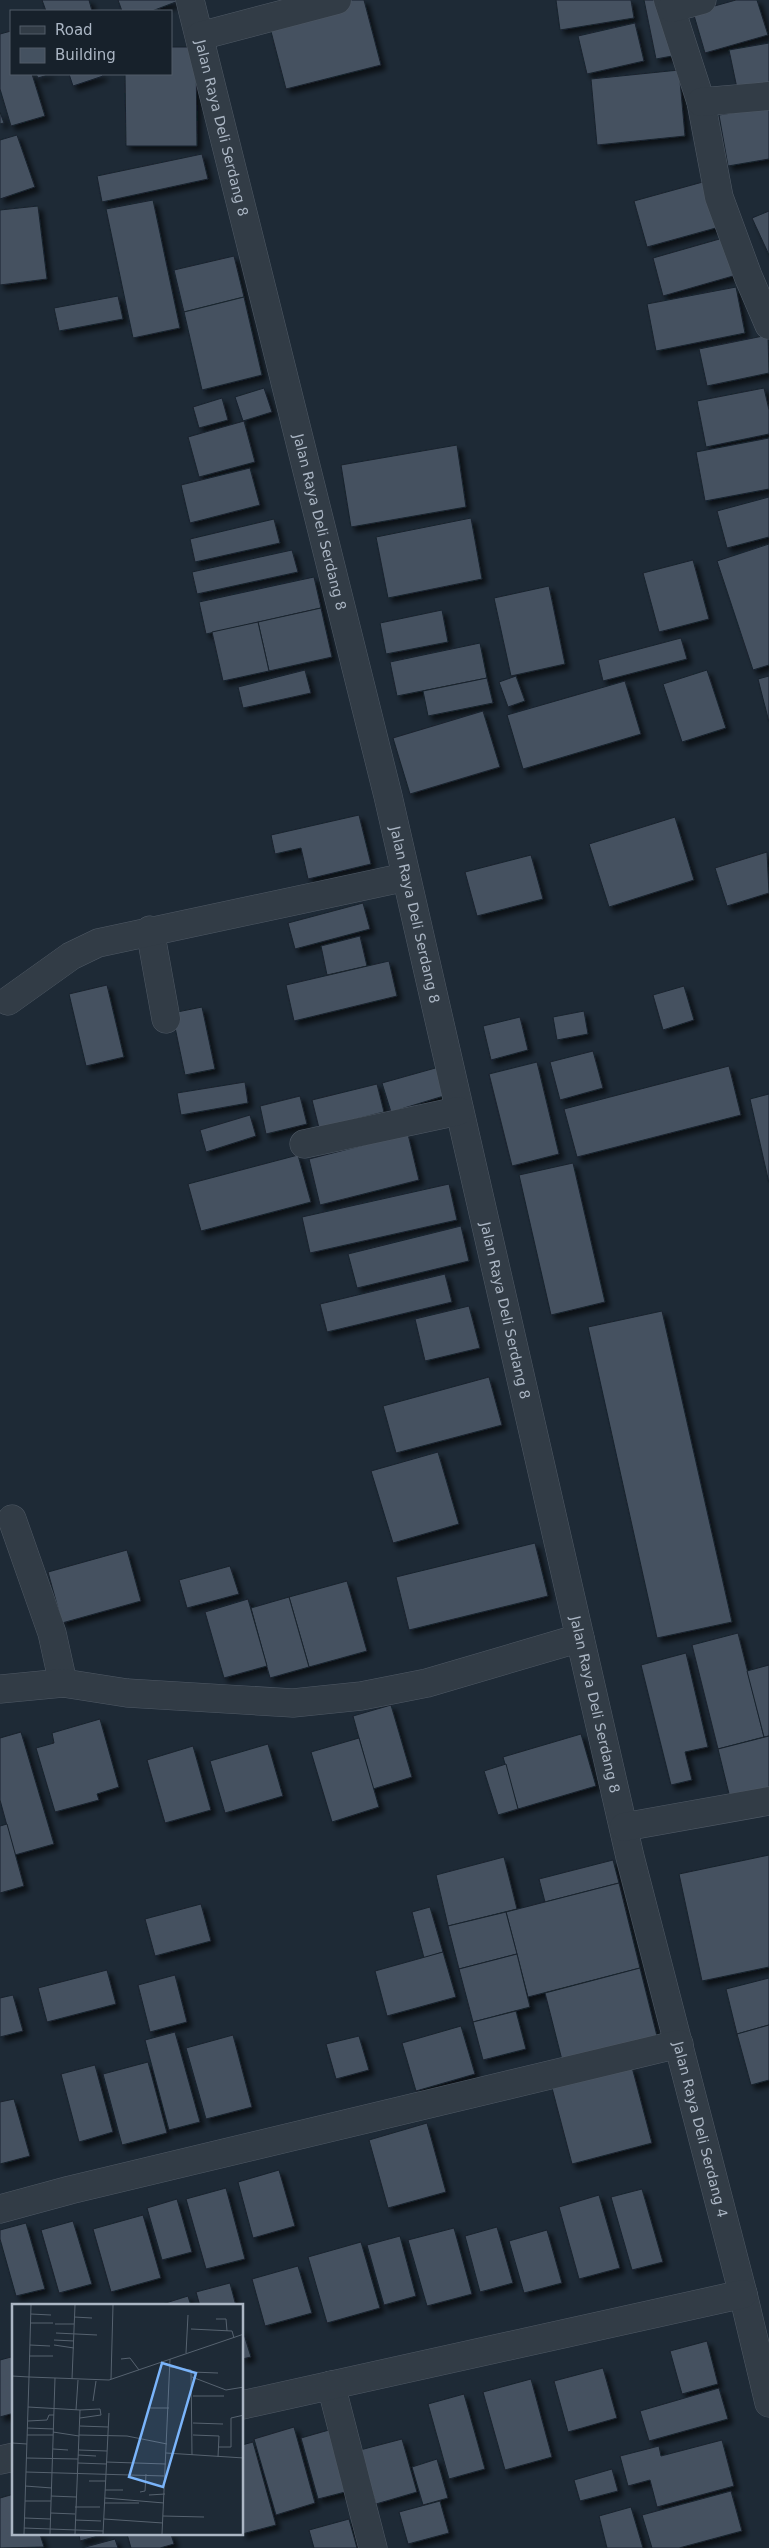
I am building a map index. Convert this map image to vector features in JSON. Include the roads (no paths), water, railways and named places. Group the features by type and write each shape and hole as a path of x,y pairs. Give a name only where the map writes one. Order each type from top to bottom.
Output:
{"street":[{"name":"Jalan Raya Deli Serdang 8","path":"190,0 406,877 626,1839"},
{"path":"200,36 337,0"},
{"path":"702,0 670,4 701,102 719,197 748,276 769,325"},
{"path":"701,102 769,96"},
{"path":"8,1001 78,953 98,943 150,930 406,877"},
{"path":"150,930 166,1018"},
{"path":"304,1144 458,1110"},
{"path":"12,1519 52,1634 63,1683"},
{"path":"0,1689 63,1683 127,1693 293,1703 361,1696 427,1683 580,1638"},
{"path":"626,1839 769,1800"},
{"name":"Jalan Raya Deli Serdang 4","path":"626,1839 769,2402"},
{"path":"0,2209 70,2190 679,2044"},
{"path":"244,2405 743,2294"},
{"path":"331,2385 373,2548"}]}
